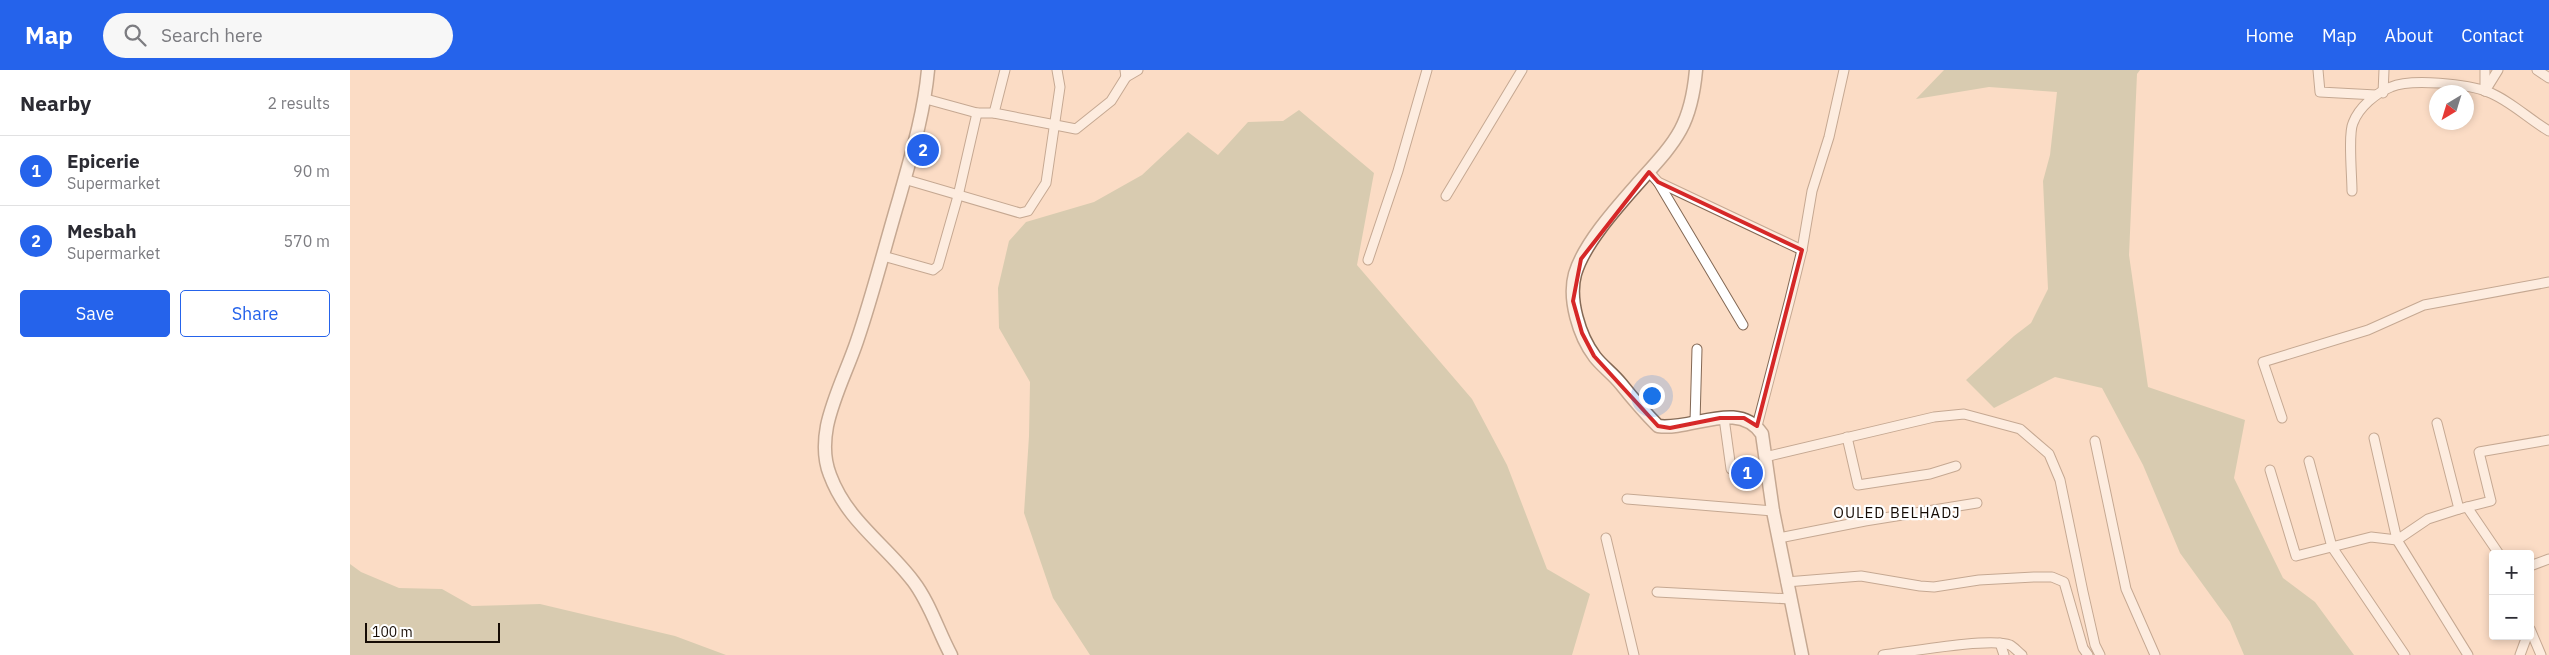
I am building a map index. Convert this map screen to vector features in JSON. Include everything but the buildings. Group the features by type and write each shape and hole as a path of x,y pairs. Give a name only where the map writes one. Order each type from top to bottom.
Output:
{"street":[{"path":"928,70 926,99 883,256 858,339 827,425 824,449 829,473 838,494 866,533 913,582 924,597 937,630 951,655"},
{"path":"994,113 1005,70"},
{"path":"904,179 1020,213 1028,211 1046,183 1060,87 1057,70"},
{"path":"926,99 977,113 994,113 1076,129 1111,101 1126,74 1138,70"},
{"path":"1368,260 1398,171 1427,70"},
{"path":"1446,196 1522,70"},
{"path":"1696,70 1688,117 1669,150 1617,209 1581,260 1575,276 1574,301 1582,333 1594,356 1658,426 1670,428 1724,418 1744,418 1757,426 1762,434 1786,582 1802,655"},
{"path":"1757,426 1802,250 1812,190 1829,137 1844,70"},
{"path":"2318,70 2320,92 2379,94"},
{"path":"2379,94 2384,70"},
{"path":"2485,70 2485,91"},
{"path":"2485,91 2498,70"},
{"path":"2537,70 2549,78"},
{"path":"2352,191 2352,124 2360,111 2379,94 2391,87 2433,82 2466,86 2485,91 2549,131"},
{"path":"883,256 933,270 938,266 958,196 977,113"},
{"path":"1649,172 1658,182 1743,325"},
{"path":"1658,182 1802,250"},
{"path":"2282,418 2263,362 2368,330 2424,305 2549,282"},
{"path":"1695,422 1697,349"},
{"path":"1765,457 1934,417 1964,414 2020,430 2041,445 2049,454 2060,480 2095,645 2100,655"},
{"path":"1724,418 1731,469"},
{"path":"2437,423 2463,508 2496,550"},
{"path":"1847,437 1858,485 1930,474 1956,466"},
{"path":"2374,438 2397,540 2468,655"},
{"path":"2095,440 2126,589 2155,655"},
{"path":"2270,470 2296,556 2371,537 2397,540 2428,519 2491,501 2479,452 2549,440"},
{"path":"2309,461 2332,547 2405,655"},
{"path":"1627,499 1773,510"},
{"path":"1779,538 1856,522 1977,503"},
{"path":"1606,538 1634,655"},
{"path":"2534,565 2549,559"},
{"path":"1786,582 1861,576 1934,587 1979,580 2052,577 2064,582 2084,648 2088,655"},
{"path":"1657,592 1790,598"},
{"path":"2534,638 2541,655"},
{"path":"2520,655 2526,640"},
{"path":"2000,643 2004,655"},
{"path":"1884,655 1959,650 2000,643 2011,645 2022,655"}],"highlighted area":[{"path":"1649,172 1658,182 1802,250 1757,426 1744,418 1720,418 1670,428 1658,426 1594,356 1582,333 1573,301 1581,259"}],"green space":[{"path":"1944,70 2140,70 2137,74 2129,255 2148,387 2245,420 2234,478 2283,578 2315,602 2354,655 2244,655 2230,622 2180,553 2143,465 2102,388 2055,377 1994,408 1966,380 2031,323 2048,289 2043,181 2050,155 2057,92 1989,87 1916,99"},
{"path":"1299,110 1374,173 1357,265 1472,399 1507,465 1547,569 1590,594 1572,655 1090,655 1053,598 1024,513 1030,382 999,328 998,288 1009,241 1026,222 1094,202 1142,175 1188,132 1218,155 1248,122 1283,121"},
{"path":"350,564 361,572 399,588 442,589 472,606 540,604 675,636 726,655 350,655"}],"place":[{"name":"Mesbah","path":"923,150"},
{"name":"Epicerie","path":"1747,473"}],"district":[{"name":"OULED BELHADJ","path":"1897,512"}]}
